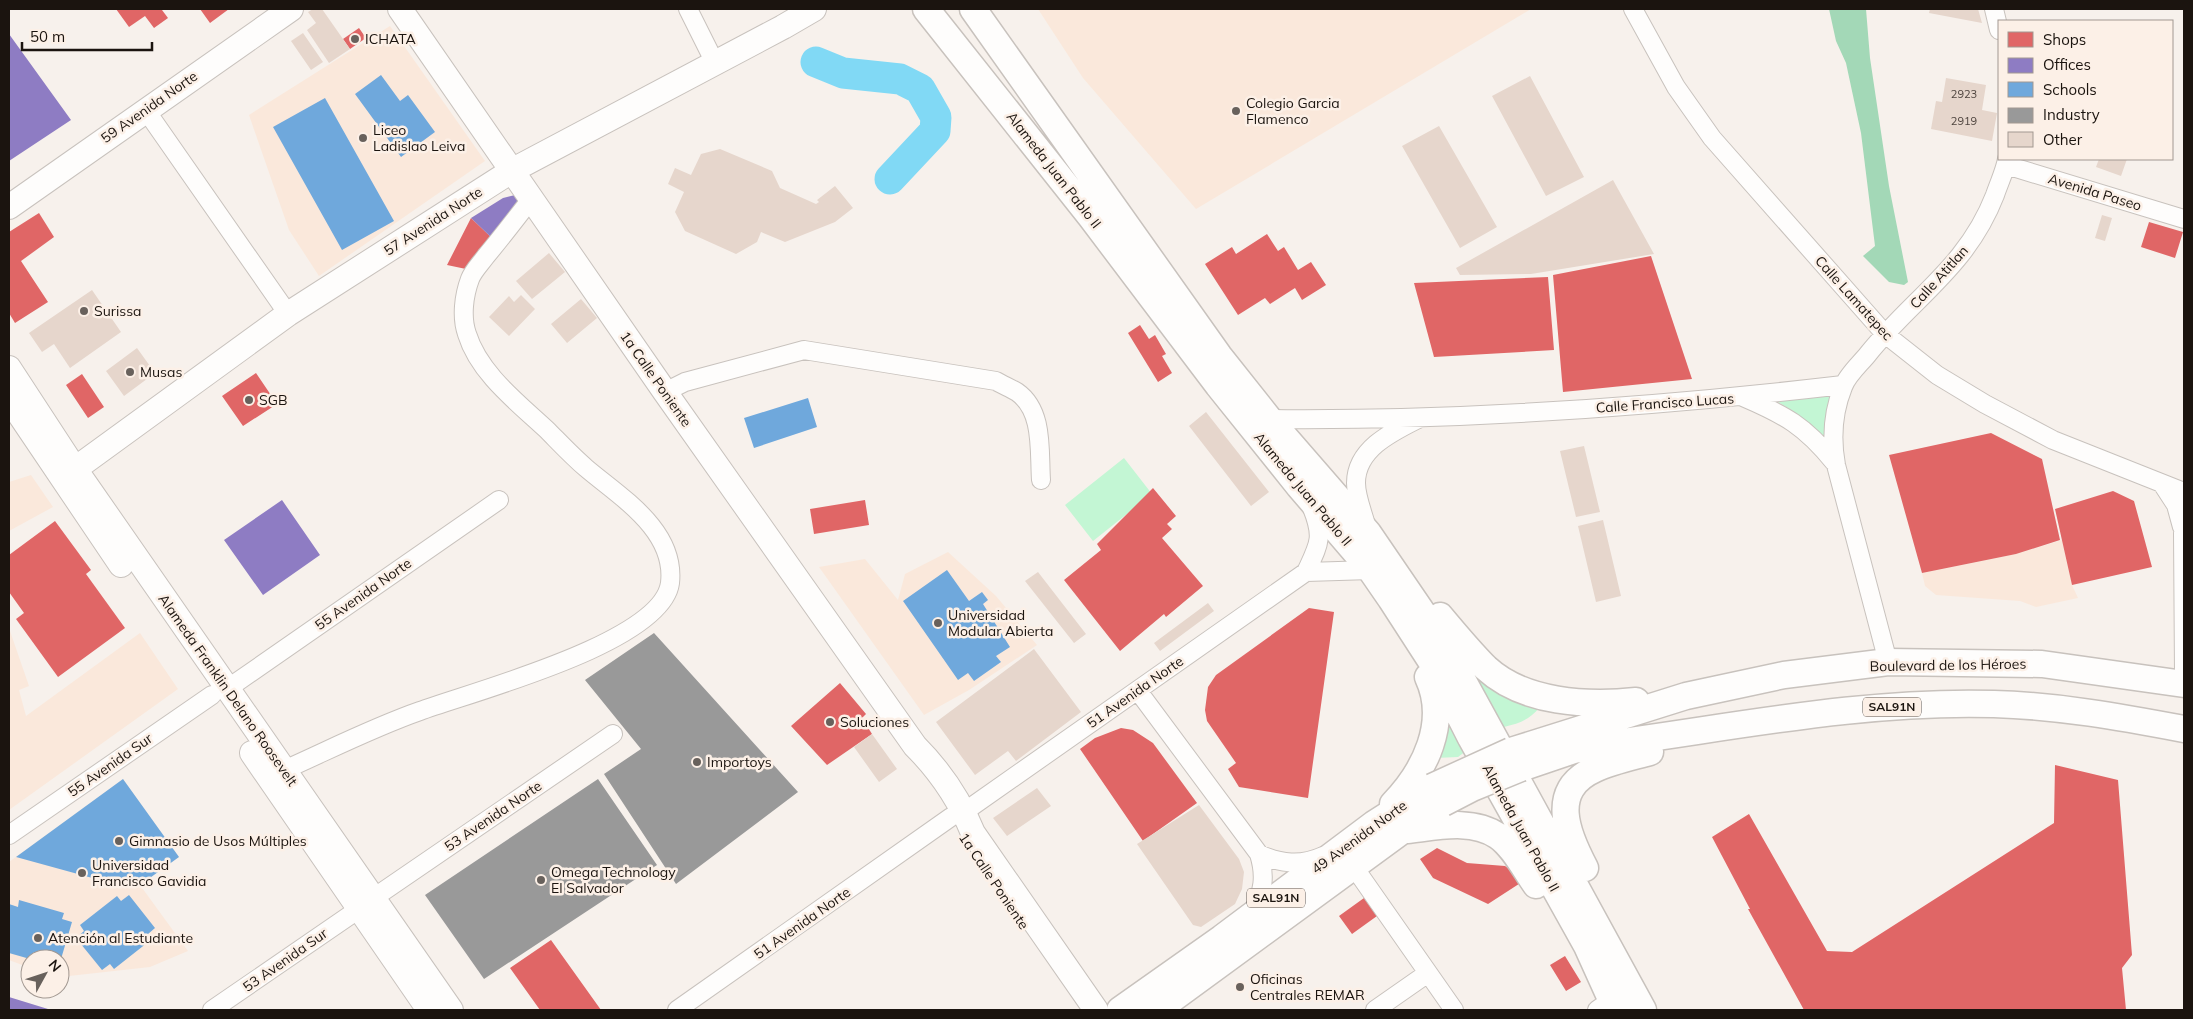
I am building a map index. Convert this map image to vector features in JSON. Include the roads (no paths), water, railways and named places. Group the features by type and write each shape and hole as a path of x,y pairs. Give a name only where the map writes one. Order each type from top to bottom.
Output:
{"main road":[{"name":"59 Avenida Norte","path":"9,188 268,9"},
{"name":"59 Avenida Norte","path":"9,207 145,109 291,9"},
{"name":"1a Calle Poniente","path":"400,9 665,392 915,746 928,760 963,821 981,827 1113,1007"},
{"name":"57 Avenida Norte","path":"75,469 288,314 512,170 814,9"},
{"name":"Alameda Juan Pablo II","path":"926,9 1063,181 1218,385 1307,496 1371,570 1415,633 1587,946 1600,975 1608,1007"},
{"name":"Alameda Juan Pablo II","path":"973,9 1063,133 1168,286 1269,419 1368,533 1439,636 1643,1009"},
{"name":"Alameda Franklin Delano Roosevelt","path":"9,368 219,692 366,904 451,1010"},
{"name":"Alameda Franklin Delano Roosevelt","path":"9,399 62,481 219,692 284,770 429,1010"},
{"path":"1368,533 1487,669 1508,682 1540,695 1581,703 1606,704 1686,696"},
{"path":"1371,570 1434,690 1437,709 1435,731 1424,760 1408,786 1374,824"},
{"name":"Boulevard de los Héroes","path":"1516,760 1574,750 1602,734 1686,696 1784,675 1888,662 2042,664 2184,684"},
{"name":"Boulevard de los Héroes","path":"1602,734 1709,731 1796,717 1876,708 1984,704 2075,709 2184,730"},
{"path":"2184,719 2184,730"},
{"path":"1643,1009 1635,966 1569,838 1565,822 1565,808 1569,795 1579,780 1595,768 1709,731"},
{"name":"49 Avenida Norte","path":"1113,1007 1350,856 1374,824 1438,795 1472,788 1516,760"},
{"name":"49 Avenida Norte","path":"1113,1007 1251,916 1350,856 1403,830 1438,795"},
{"path":"1403,830 1461,825 1498,836 1514,853 1589,963 1600,975"}],"street":[{"path":"688,9 715,63"},
{"name":"Calle Lamatepec","path":"1634,9 1676,87 1712,138 1884,334 1937,375 1985,404 2053,440 2184,492"},
{"path":"1994,9 1998,26"},
{"path":"145,109 288,314"},
{"name":"Calle Atitlan","path":"1884,334 1929,292 1964,253 1987,214 2007,162"},
{"name":"Avenida Paseo","path":"2007,162 2184,219"},
{"path":"284,770 418,711 573,659 619,635 644,618 662,600 670,585 669,563 662,543 646,520 622,495 586,468 504,390 480,359 466,333 464,304 471,277 532,198"},
{"path":"1884,334 1843,385 1832,443 1836,465 1888,662"},
{"path":"665,392 685,382 804,350 996,381 1018,393 1032,409 1038,429 1040,480"},
{"name":"Calle Francisco Lucas","path":"1269,419 1421,417 1657,405 1843,385"},
{"path":"1743,396 1787,416 1813,438 1836,465"},
{"name":"Calle Francisco Lucas","path":"1368,533 1356,483 1362,463 1386,435 1421,417"},
{"path":"2163,484 2176,505 2184,529 2184,673"},
{"path":"1307,496 1320,528 1320,539 1306,572 1371,570"},
{"name":"55 Avenida Norte","path":"219,692 499,500"},
{"name":"51 Avenida Norte","path":"677,1010 963,821 1138,691 1306,572"},
{"path":"1138,691 1259,854 1264,881 1262,894 1251,916"},
{"name":"55 Avenida Sur","path":"9,835 219,692"},
{"name":"53 Avenida Norte","path":"366,904 613,734"},
{"path":"1259,854 1276,862 1292,864 1318,858 1350,856 1454,1010"},
{"name":"53 Avenida Sur","path":"212,1010 366,904"},
{"path":"1375,1010 1428,973"}],"waterway":[{"path":"816,62 843,73 900,79 920,89 936,117 935,131 890,179"}],"place":[{"name":"ICHATA","path":"355,39"},
{"name":"Colegio Garcia Flamenco","path":"1236,111"},
{"name":"Liceo Ladislao Leiva","path":"363,138"},
{"name":"Surissa","path":"84,311"},
{"name":"Musas","path":"130,372"},
{"name":"SGB","path":"249,400"},
{"name":"Universidad Modular Abierta","path":"938,623"},
{"name":"Soluciones","path":"830,722"},
{"name":"Importoys","path":"697,762"},
{"name":"Gimnasio de Usos Múltiples","path":"119,841"},
{"name":"Universidad Francisco Gavidia","path":"82,873"},
{"name":"Omega Technology El Salvador","path":"541,880"},
{"name":"Atención al Estudiante","path":"38,938"},
{"name":"Oficinas Centrales REMAR","path":"1240,987"}]}
